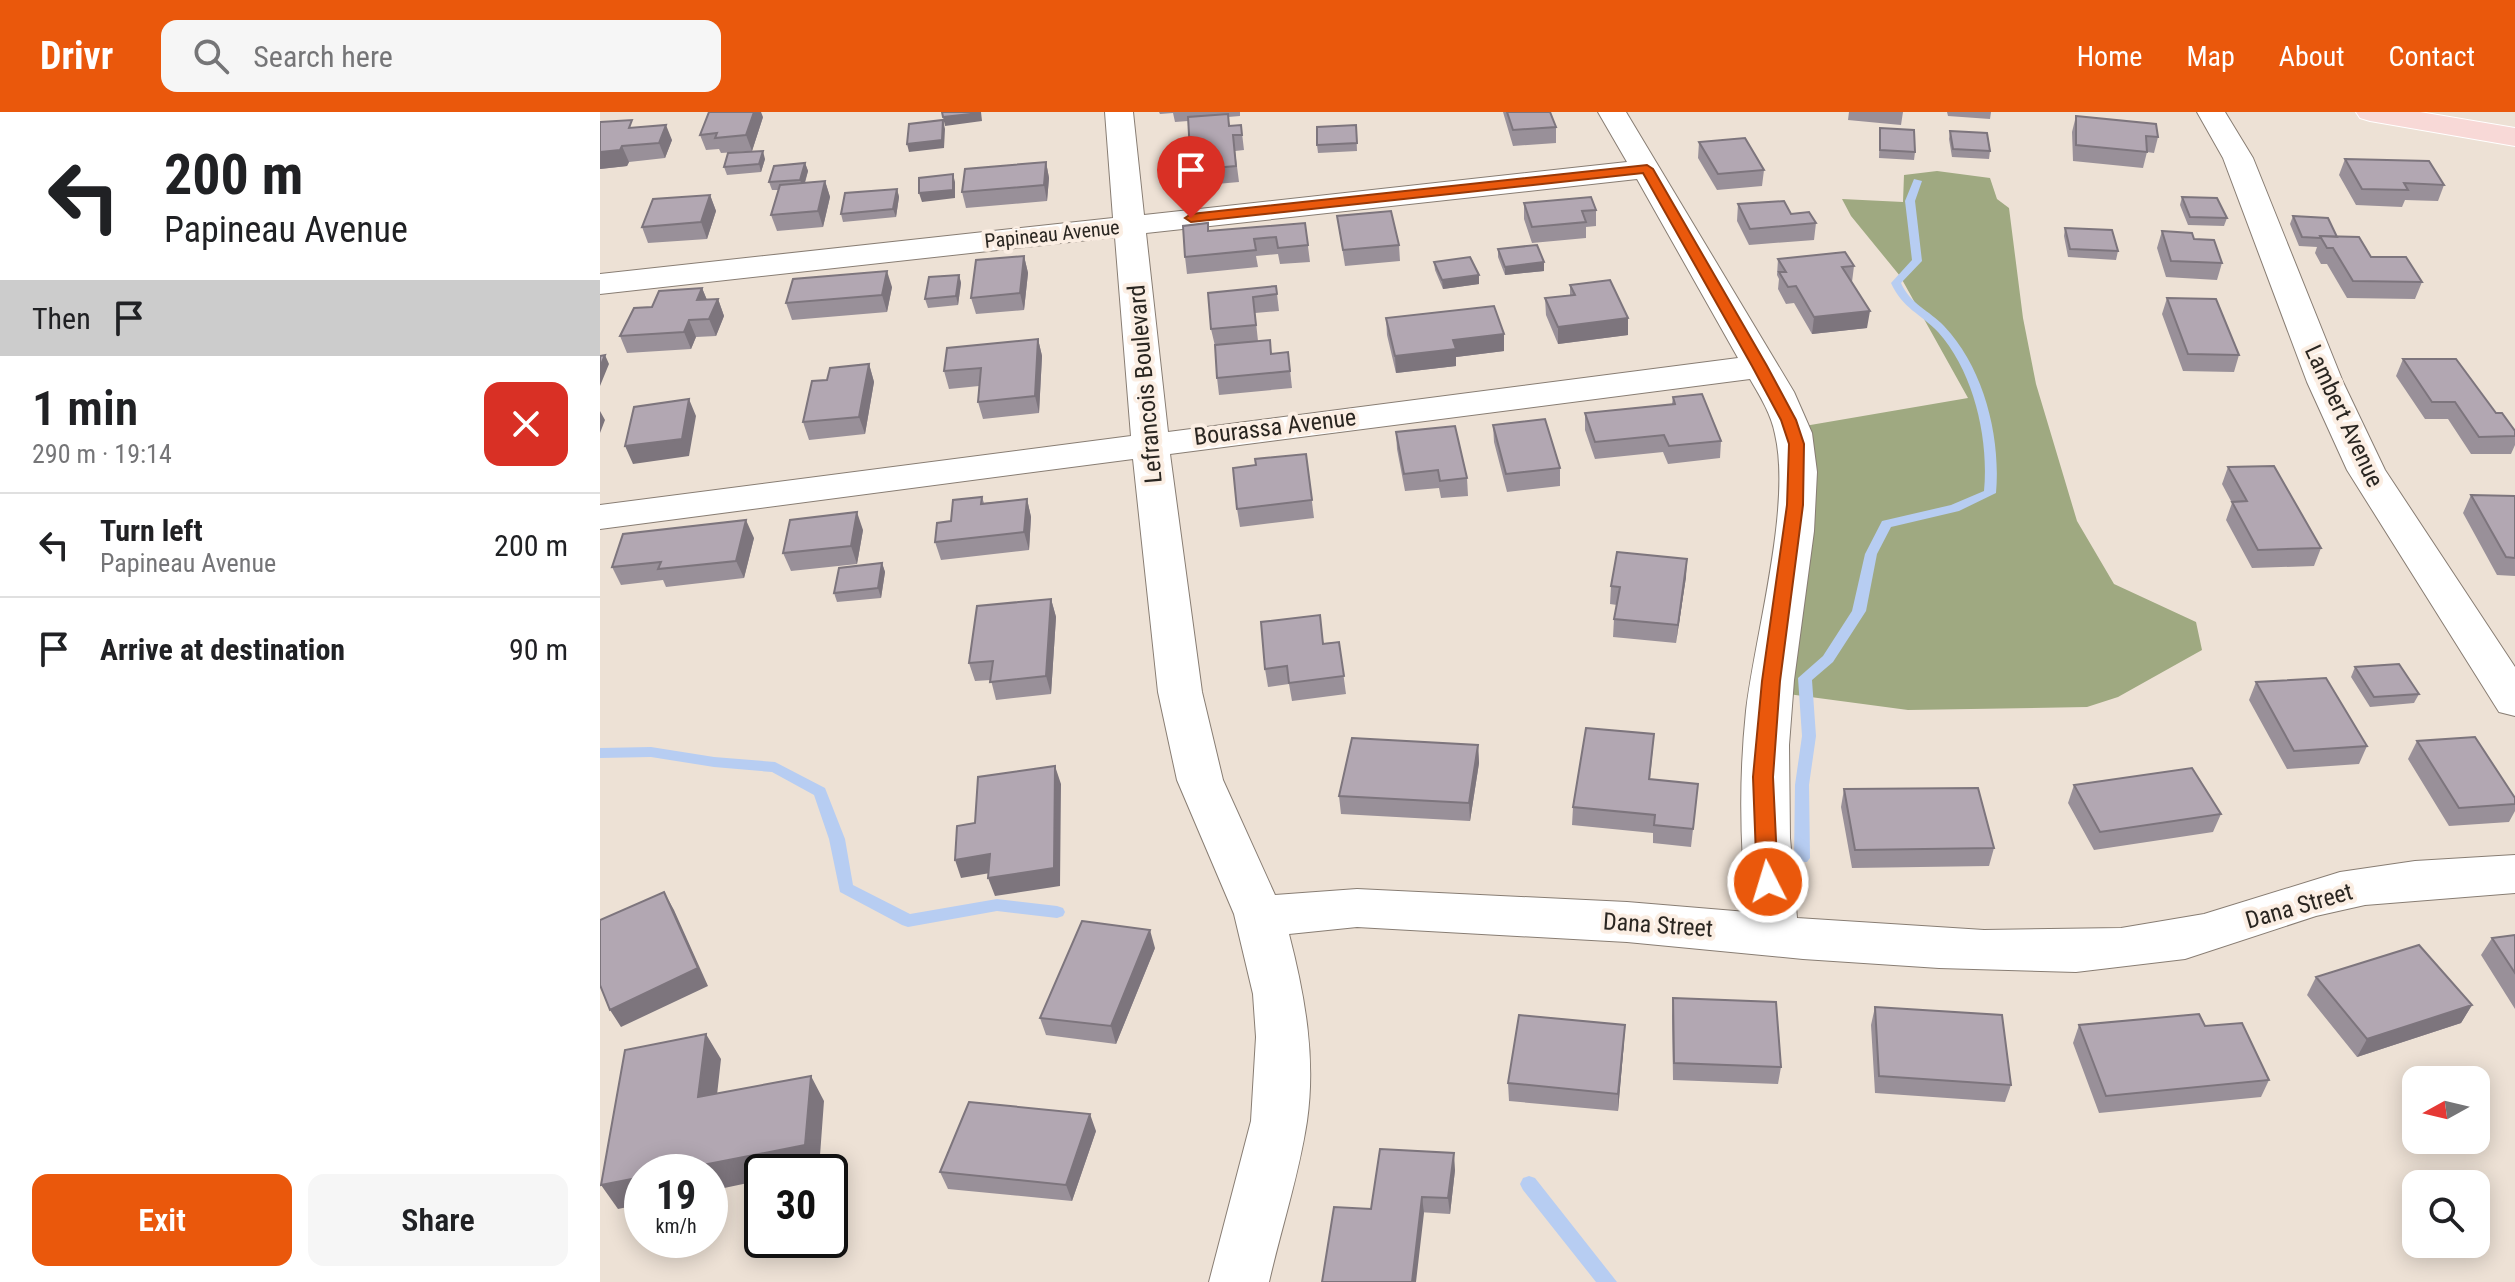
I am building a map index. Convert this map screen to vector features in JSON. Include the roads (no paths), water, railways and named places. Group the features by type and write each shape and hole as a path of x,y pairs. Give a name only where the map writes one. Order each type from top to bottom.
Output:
{"main road":[{"path":"2370,112 2428,117 2515,137"}],"street":[{"name":"Lefrancois Boulevard","path":"1119,112 1158,524 1180,692 1200,780 1259,914"},
{"path":"1612,112 1760,366 1789,420 1797,444 1795,505 1771,681 1763,777 1764,856 1774,934"},
{"name":"Lambert Avenue","path":"2211,112 2243,169 2325,382 2366,470 2515,701"},
{"name":"Papineau Avenue","path":"600,284 1647,169"},
{"name":"Bourassa Avenue","path":"600,517 1760,366"},
{"name":"Dana Street","path":"1259,914 1294,915 1357,908 1627,922 1803,939 2056,952 2169,943 2317,897 2435,879 2515,874"},
{"path":"1239,1282 1279,1121 1281,1089 1283,1037 1279,994 1259,914"}],"waterway":[{"path":"1802,858 1802,785 1809,736 1805,678 1828,659 1859,611 1871,554 1886,524 1955,508 1990,493 1991,453 1972,381 1951,340 1909,304 1896,283 1917,261 1910,201 1917,181"},
{"path":"600,753 651,752 775,767 820,792 837,839 846,888 908,921 997,905 1057,912"},
{"path":"1529,1184 1608,1282"}]}
